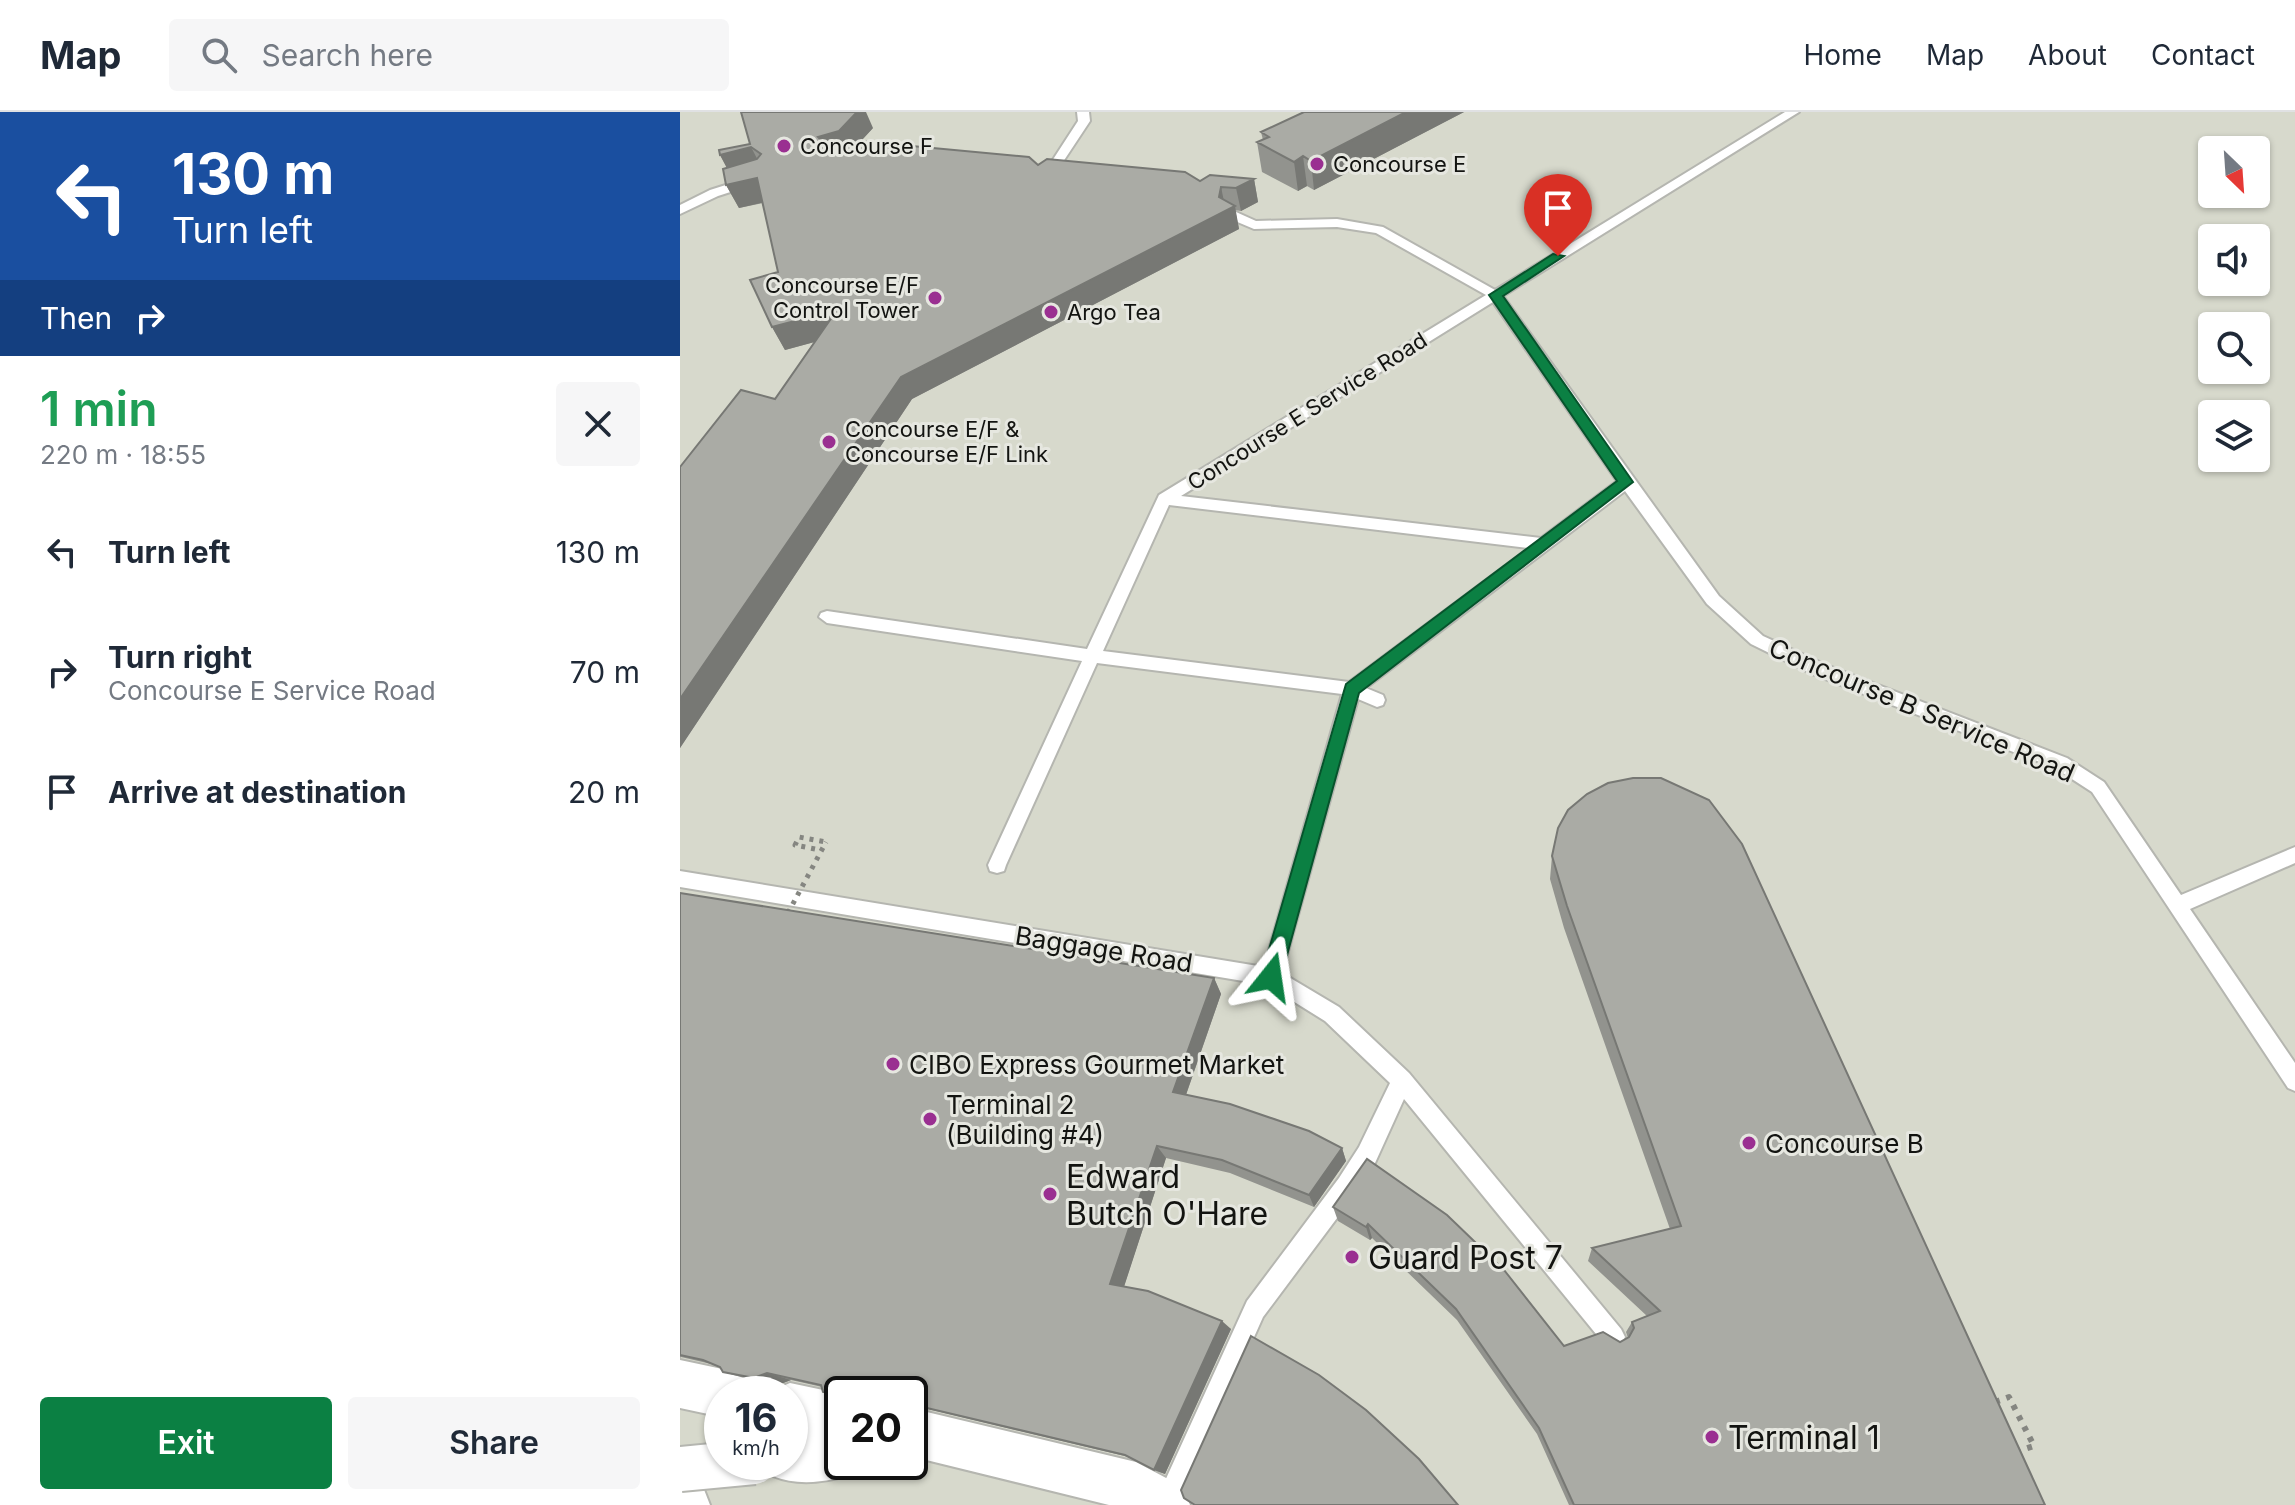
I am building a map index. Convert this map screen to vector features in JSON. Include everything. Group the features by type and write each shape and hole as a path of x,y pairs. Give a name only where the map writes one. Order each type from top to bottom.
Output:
{"street":[{"path":"680,1384 704,1389"},
{"path":"928,1436 1136,1487 1166,1505"},
{"path":"928,1446 963,1443"},
{"path":"680,1469 704,1467"}],"lane":[{"path":"1045,181 1084,121 1083,112"},
{"name":"Concourse E Service Road","path":"997,865 1164,499 1793,112"},
{"path":"1040,164 1069,169"},
{"path":"680,210 722,189 764,177"},
{"path":"1232,215 1254,225 1337,223 1379,230 1495,295"},
{"name":"Concourse B Service Road","path":"1495,295 1713,600 1757,640 1818,669 2061,763 2098,787 2295,1081"},
{"path":"1271,977 1352,689 1626,482"},
{"path":"1164,499 1545,544"},
{"path":"827,617 1093,656 1352,689 1377,700"},
{"path":"2177,906 2295,855"},
{"name":"Baggage Road","path":"680,879 1271,977 1332,1014 1402,1080 1613,1337"},
{"path":"1166,1505 1255,1309 1367,1155 1402,1080"}],"path":[{"path":"783,923 826,842 799,837 795,845 815,849"},
{"path":"1996,1413 1991,1403 2009,1397 2034,1446 2010,1453"}],"shaded area":[{"path":"680,112 2295,112 2295,1505 680,1505"}],"building":[{"name":"Concourse E/F & Concourse E/F Link","path":"741,112 857,112 839,131 818,137 825,144 848,140 1029,157 1038,165 1047,159 1185,172 1200,181 1210,175 1254,179 1236,188 1221,187 1219,197 1235,206 901,377 680,699 680,467 741,390 775,399 837,310 772,327 750,280 778,272 757,178 726,185 723,169 757,159 761,154 751,147 720,155 719,150 750,144"},
{"path":"1304,112 1406,112 1311,161 1303,156 1294,162 1257,142 1269,137 1261,132"},
{"path":"1633,778 1661,778 1709,800 1742,844 2045,1505 1574,1505 1539,1428 1456,1309 1368,1224 1366,1227 1333,1207 1367,1159 1447,1215 1504,1270 1564,1346 1603,1332 1620,1342 1629,1337 1634,1328 1632,1322 1660,1311 1592,1248 1681,1226 1552,856 1558,828 1568,810 1587,794 1608,783"},
{"name":"Terminal 2 (Building #4)","path":"680,893 1214,978 1173,1092 1230,1104 1309,1131 1342,1148 1309,1195 1222,1160 1157,1146 1110,1284 1148,1291 1222,1321 1154,1470 1125,1455 928,1408 928,1376 824,1376 824,1392 821,1385 808,1382 808,1376 767,1373 744,1376 723,1372 720,1367 703,1360 680,1355"},
{"path":"1251,1336 1319,1375 1366,1410 1419,1459 1458,1505 1195,1505 1184,1498 1181,1490"}],"place":[{"name":"Concourse F","path":"784,146"},
{"name":"Concourse E","path":"1317,164"},
{"name":"Concourse E/F Control Tower","path":"935,298"},
{"name":"Argo Tea","path":"1051,312"},
{"name":"Concourse E/F & Concourse E/F Link","path":"829,442"},
{"name":"CIBO Express Gourmet Market","path":"893,1064"},
{"name":"Terminal 2 (Building #4)","path":"930,1119"},
{"name":"Concourse B","path":"1749,1143"},
{"name":"Edward Butch O'Hare","path":"1050,1194"},
{"name":"Guard Post 7","path":"1352,1257"},
{"name":"Terminal 1","path":"1712,1437"}],"route":[{"path":"1271,977 1338,729 1352,689 1626,482 1495,295 1558,256"}]}
